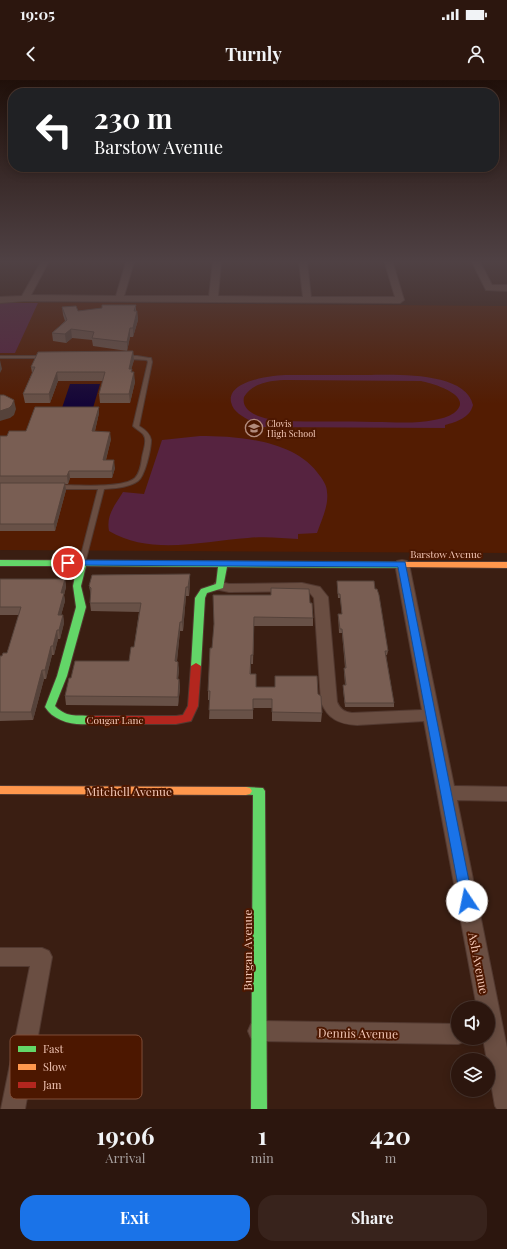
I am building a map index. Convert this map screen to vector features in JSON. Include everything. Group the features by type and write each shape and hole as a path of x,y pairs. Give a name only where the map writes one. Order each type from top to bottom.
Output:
{"street":[{"name":"Barstow Avenue","path":"0,563 507,565"},
{"name":"Cougar Lane","path":"82,563 77,586 81,607 62,676 50,707 57,715 68,720 176,720 187,718 193,706 200,598 204,591 220,586 229,588 302,587 315,590 321,597 329,702 332,710 337,716 347,719 357,719 431,715"},
{"path":"220,586 223,564"},
{"name":"Ash Avenue","path":"402,564 487,1001"},
{"name":"Mitchell Avenue","path":"0,790 259,791"},
{"name":"Burgan Avenue","path":"259,791 259,1109"},
{"path":"446,793 507,794"},
{"path":"0,957 42,957 27,1035"},
{"name":"Dennis Avenue","path":"259,1032 451,1034"},
{"name":"Ash Avenue","path":"493,1045 507,1106"},
{"path":"13,1109 15,1099"}],"lane":[{"path":"0,357 47,357"},
{"path":"51,487 101,487 122,485 138,480 142,473 148,439 145,433 136,426 148,375 149,359 137,357 116,357"},
{"path":"82,563 101,487"}],"shaded area":[{"name":"Clovis High School","path":"0,308 507,308 507,553 0,550"},
{"path":"0,308 36,308 15,353 0,353"},
{"path":"281,375 423,376 456,385 467,393 473,405 466,416 458,421 445,425 445,428 250,427 251,421 242,416 232,406 232,395 236,388 253,380","holes":["276,381 421,381 434,384 450,391 460,401 459,407 454,413 447,417 419,422 295,421 264,418 251,412 244,403 244,397 253,388 264,383"]},
{"path":"70,384 100,384 93,408 62,408"},
{"path":"200,436 232,437 266,442 297,455 310,464 326,485 327,490 326,508 317,533 298,534 298,539 254,537 195,544 160,545 125,539 109,531 108,525 110,515 123,492 144,494 162,440"}],"building":[{"path":"62,308 77,308 78,311 102,308 135,308 134,311 137,311 133,328 130,328 127,342 92,338 94,332 71,329 65,334 52,333 67,320"},
{"path":"133,351 129,369 132,369 131,372 134,372 129,394 99,394 105,372 57,372 49,394 23,394 35,367 31,367 38,352"},
{"path":"0,395 4,395 14,400 9,408 0,411"},
{"path":"35,407 99,407 92,431 110,432 103,460 114,460 112,471 69,471 67,476 0,476 0,436 7,436 9,431 26,431"},
{"path":"0,483 65,483 54,524 0,524"},
{"path":"190,574 188,587 186,587 175,661 178,662 178,697 65,696 75,661 129,661 131,647 134,647 141,603 90,603 91,588 89,586 92,575"},
{"path":"0,579 65,579 61,593 64,593 58,615 63,615 53,646 51,646 45,670 42,670 31,712 0,712 0,656 2,656 3,653 7,653 21,607 0,607"},
{"path":"337,581 374,581 375,589 377,589 379,595 388,651 385,651 394,703 345,703 343,685 346,685 344,668 346,668 342,629 340,629 338,614 342,614"},
{"path":"271,588 309,589 313,618 254,617 253,655 251,655 250,674 256,674 256,687 275,687 275,676 317,676 318,694 321,696 322,713 272,712 272,699 253,699 253,710 209,710 210,691 208,691 210,648 212,648 214,624 213,595 271,595"}],"traffic: fast":[{"path":"0,563 404,565"},
{"path":"82,563 77,586 81,607 62,676 50,707 64,718 73,720 90,720"},
{"path":"196,666 200,598 204,591 220,586 223,564"},
{"path":"246,791 259,791 259,1109"}],"traffic: slow":[{"path":"404,565 507,565"},
{"path":"0,790 246,791"}],"traffic: jam":[{"path":"90,720 176,720 187,718 193,706 196,666"}],"place":[{"name":"Clovis High School","path":"254,428"}],"route":[{"path":"68,563 402,564 467,901"}]}
